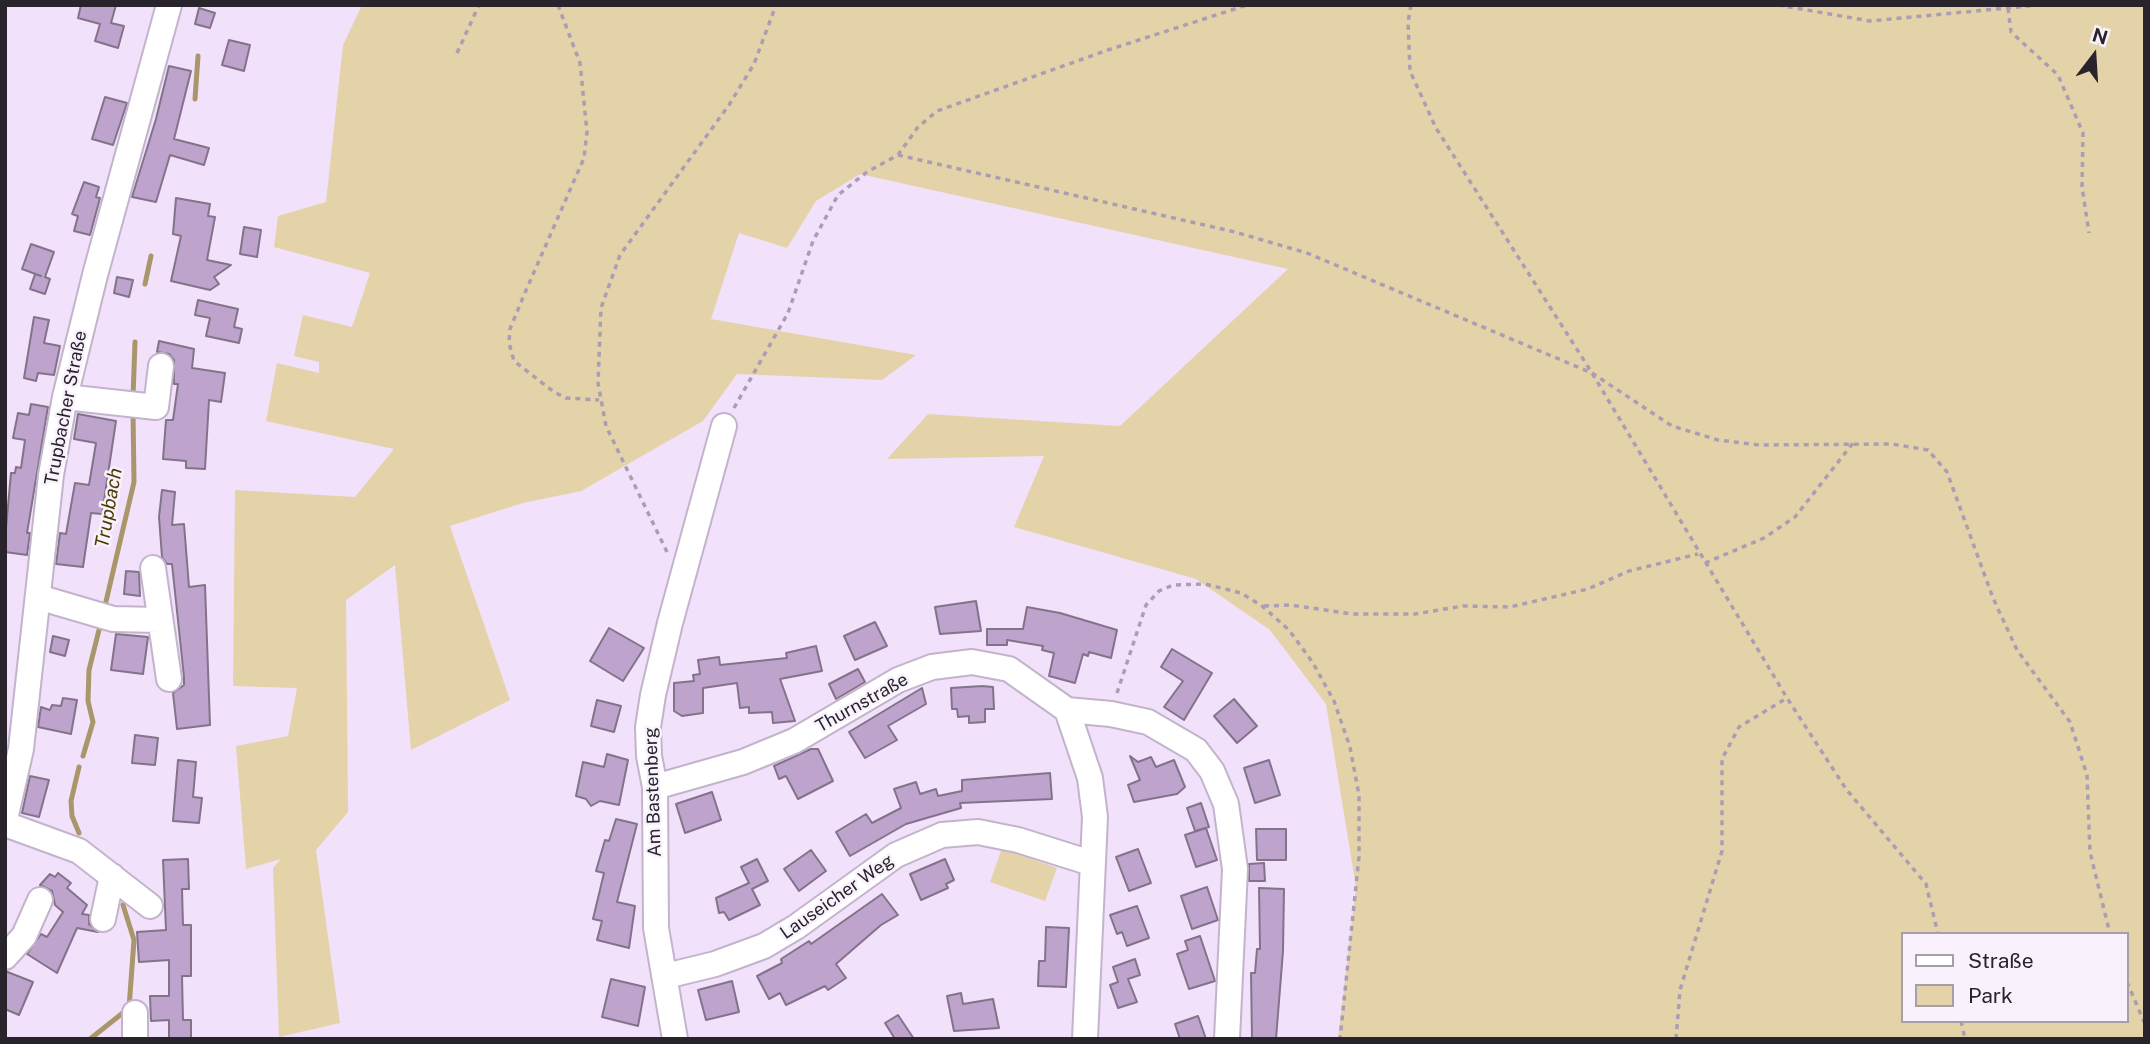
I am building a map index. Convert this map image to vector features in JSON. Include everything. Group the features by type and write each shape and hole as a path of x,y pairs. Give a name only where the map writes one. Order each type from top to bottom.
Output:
{"street":[{"name":"Trupbacher Straße","path":"150,906 79,852 5,821 21,750 51,475 65,397 95,275 169,5"},
{"path":"65,397 156,407 160,366"},
{"name":"Am Bastenberg","path":"675,1039 656,928 655,788 649,755 651,706 724,426"},
{"path":"153,568 169,679"},
{"path":"38,597 106,617 159,620"},
{"name":"Thurnstraße","path":"655,788 743,762 794,741 898,680 932,667 972,662 1009,669 1067,710"},
{"path":"1085,1039 1095,817 1090,778 1067,710 1111,714 1148,722 1196,750 1212,771 1227,803 1235,869 1227,1039"},
{"name":"Lauseicher Weg","path":"666,976 715,964 764,946 796,927 896,855 942,835 978,832 1091,863"},
{"path":"103,919 113,876"},
{"path":"5,957 24,936 40,900"},
{"path":"135,1013 135,1039"}],"path":[{"path":"457,53 479,5"},
{"path":"558,5 580,63 587,132 584,158 510,329 509,343 514,361 554,392 566,398 599,400"},
{"path":"682,582 614,448 599,400 601,308 620,256 729,105 754,64 776,5"},
{"path":"724,426 788,313 825,214 838,195 867,172 898,155 918,127 937,111 1247,5"},
{"path":"1411,5 1408,22 1410,71 1436,128 1592,373 1787,698 1846,789 1926,884 1938,932"},
{"path":"1778,5 1870,21 2039,5"},
{"path":"2008,8 2011,32 2058,75 2083,133 2082,187 2089,233"},
{"path":"898,155 1235,232 1307,253 1592,373 1672,426 1718,440 1759,445 1892,444 1928,450 1947,472 1993,598 2017,650 2070,722 2087,775 2090,852 2110,932"},
{"path":"1705,563 1763,538 1795,517 1853,443"},
{"path":"1262,606 1291,605 1365,614 1415,614 1463,606 1510,607 1588,589 1629,571 1699,554"},
{"path":"1111,714 1146,605 1158,591 1173,585 1205,584 1241,593 1262,606 1289,630 1313,663 1334,701 1350,747 1359,795 1360,857 1340,1039"},
{"path":"1676,1039 1680,990 1722,851 1722,759 1739,727 1787,698"},
{"path":"2129,987 2145,1024"}],"green space":[{"path":"362,5 2145,5 2145,1039 1338,1039 1356,887 1326,704 1270,630 1196,579 1014,527 1044,456 887,459 928,414 1120,426 1288,269 860,174 816,201 787,248 739,233 711,319 916,355 882,380 737,374 703,421 581,491 523,503 450,526 510,700 411,750 395,565 346,600 348,812 316,850 340,1023 279,1037 273,868 281,859 246,869 236,746 288,736 297,688 233,686 235,490 355,497 394,449 266,421 277,363 319,373 319,362 294,356 303,315 352,327 370,273 274,247 278,216 326,202 343,45"},
{"path":"1002,848 1057,868 1045,901 990,882"}],"building":[{"path":"81,5 116,5 111,23 124,26 118,48 95,41 100,24 78,18"},
{"path":"199,8 215,13 210,28 195,24"},
{"path":"229,40 250,45 244,71 222,65"},
{"path":"169,66 191,71 174,139 209,148 204,165 170,155 156,202 132,197"},
{"path":"105,97 127,103 113,145 92,139"},
{"path":"84,182 99,187 96,197 100,198 90,235 74,231 78,216 72,214"},
{"path":"176,198 210,204 208,216 215,217 207,260 231,265 214,277 219,284 210,290 171,281 181,236 173,234"},
{"path":"244,227 261,230 257,257 240,254"},
{"path":"31,244 54,252 45,277 50,279 45,294 30,289 35,274 41,276 22,269"},
{"path":"117,277 133,280 129,297 114,293"},
{"path":"198,300 238,309 234,327 242,329 239,343 206,336 210,318 195,315"},
{"path":"34,317 49,320 44,343 60,346 54,375 38,373 36,381 24,378"},
{"path":"159,341 194,349 192,368 225,373 221,402 209,400 205,469 186,468 186,461 163,459 166,420 173,420 178,384 174,384 174,360 169,354 157,352"},
{"path":"31,404 48,407 27,533 30,533 27,555 5,552 5,539 11,473 15,473 16,467 21,468 25,440 13,438 18,413 29,415"},
{"path":"78,414 116,421 102,514 91,513 83,567 56,564 60,533 66,534 75,483 89,485 96,443 74,439"},
{"path":"162,490 175,492 172,525 184,524 189,587 205,585 210,725 177,729 173,693 184,685 184,677 172,564 167,564 162,557 159,517"},
{"path":"126,571 139,572 140,596 124,594"},
{"path":"976,601 981,631 940,634 935,607"},
{"path":"1027,607 1060,613 1117,630 1111,658 1089,652 1088,656 1083,654 1075,683 1049,676 1054,653 1042,650 1043,646 1007,640 1007,645 987,645 987,629 1023,629"},
{"path":"875,622 887,646 855,660 844,636"},
{"path":"609,628 644,648 623,681 590,661"},
{"path":"116,634 148,637 143,674 111,670"},
{"path":"53,636 69,640 65,656 50,652"},
{"path":"816,646 822,671 780,679 795,721 773,723 772,712 749,713 749,707 740,708 737,683 703,688 703,713 682,716 674,711 674,683 694,681 693,675 700,674 698,660 719,657 720,665 787,658 786,653"},
{"path":"1172,649 1212,673 1184,720 1164,707 1183,681 1161,667"},
{"path":"858,669 865,682 836,699 829,684"},
{"path":"993,687 994,709 985,709 985,722 969,723 969,716 958,717 957,709 952,709 951,688"},
{"path":"922,688 926,704 888,726 897,740 865,758 849,732"},
{"path":"63,698 77,700 71,734 38,727 41,707 50,710 52,705 61,706"},
{"path":"1234,699 1257,726 1237,743 1214,716"},
{"path":"597,700 621,706 614,732 591,726"},
{"path":"135,735 158,738 155,765 132,763"},
{"path":"811,749 818,749 833,781 798,799 786,776 779,779 774,766"},
{"path":"607,754 628,760 619,805 600,801 591,806 586,799 576,796 583,762 604,767"},
{"path":"1130,756 1138,762 1151,757 1156,767 1174,760 1185,787 1177,794 1134,802 1128,785 1140,780"},
{"path":"178,760 196,762 193,797 202,798 199,823 173,821"},
{"path":"1269,760 1280,795 1255,803 1244,768"},
{"path":"1050,773 1052,799 960,803 961,808 906,824 850,856 836,832 866,814 872,823 901,808 894,789 916,782 920,794 936,789 938,796 962,791 962,780"},
{"path":"30,776 49,780 39,817 22,813"},
{"path":"712,792 721,820 685,833 676,804"},
{"path":"1201,803 1209,827 1195,831 1187,808"},
{"path":"616,819 637,824 617,902 635,906 629,948 597,940 602,921 593,919 604,873 596,871 605,840 609,841"},
{"path":"1206,828 1217,860 1196,867 1185,835"},
{"path":"1256,829 1286,829 1286,860 1257,860"},
{"path":"1138,849 1151,883 1129,891 1116,857"},
{"path":"811,850 826,871 799,891 784,869"},
{"path":"188,859 189,889 182,889 183,925 191,925 191,976 182,976 183,1020 191,1020 191,1039 169,1039 169,1020 151,1021 150,996 169,996 169,960 139,962 137,932 166,930 163,860"},
{"path":"757,859 768,881 752,889 760,905 729,920 724,912 719,913 716,898 749,883 741,867"},
{"path":"945,859 954,880 946,884 948,888 921,900 910,874"},
{"path":"1264,863 1265,881 1249,881 1249,864"},
{"path":"58,873 71,883 67,888 87,905 82,914 89,915 89,924 98,932 77,928 57,973 27,954 41,934 47,937 63,912 55,905 52,891 40,885 50,874 55,877"},
{"path":"1207,887 1218,920 1192,929 1181,896"},
{"path":"1259,888 1284,889 1283,951 1276,1039 1252,1039 1251,973 1255,973 1257,949 1260,949"},
{"path":"882,894 898,915 881,925 836,964 846,978 828,990 825,986 786,1005 780,993 769,999 757,976 782,963 781,959 809,941 811,944"},
{"path":"1137,906 1149,938 1127,946 1122,932 1117,934 1110,915"},
{"path":"1046,927 1069,928 1066,987 1038,986 1039,961 1045,961"},
{"path":"1200,936 1215,981 1189,989 1177,954 1188,950 1185,941"},
{"path":"1135,959 1140,975 1128,979 1137,1002 1118,1008 1110,985 1118,982 1113,967"},
{"path":"5,971 33,982 19,1015 5,1009"},
{"path":"611,979 645,987 638,1026 602,1017"},
{"path":"732,981 739,1012 706,1020 698,990"},
{"path":"961,993 963,1004 993,999 999,1028 954,1031 947,996"},
{"path":"898,1015 914,1039 895,1039 885,1023"},
{"path":"1198,1016 1206,1039 1180,1039 1175,1024"}],"waterway":[{"name":"Trupbach","path":"195,99 198,56"},
{"name":"Trupbach","path":"145,284 151,256"},
{"name":"Trupbach","path":"133,397 135,342"},
{"name":"Trupbach","path":"104,610 134,482 133,411"},
{"name":"Trupbach","path":"83,756 93,722 88,701 89,670 101,622"},
{"name":"Trupbach","path":"79,767 71,801 72,816 79,833"},
{"name":"Trupbach","path":"90,1039 129,1008 134,940 123,905"}]}
